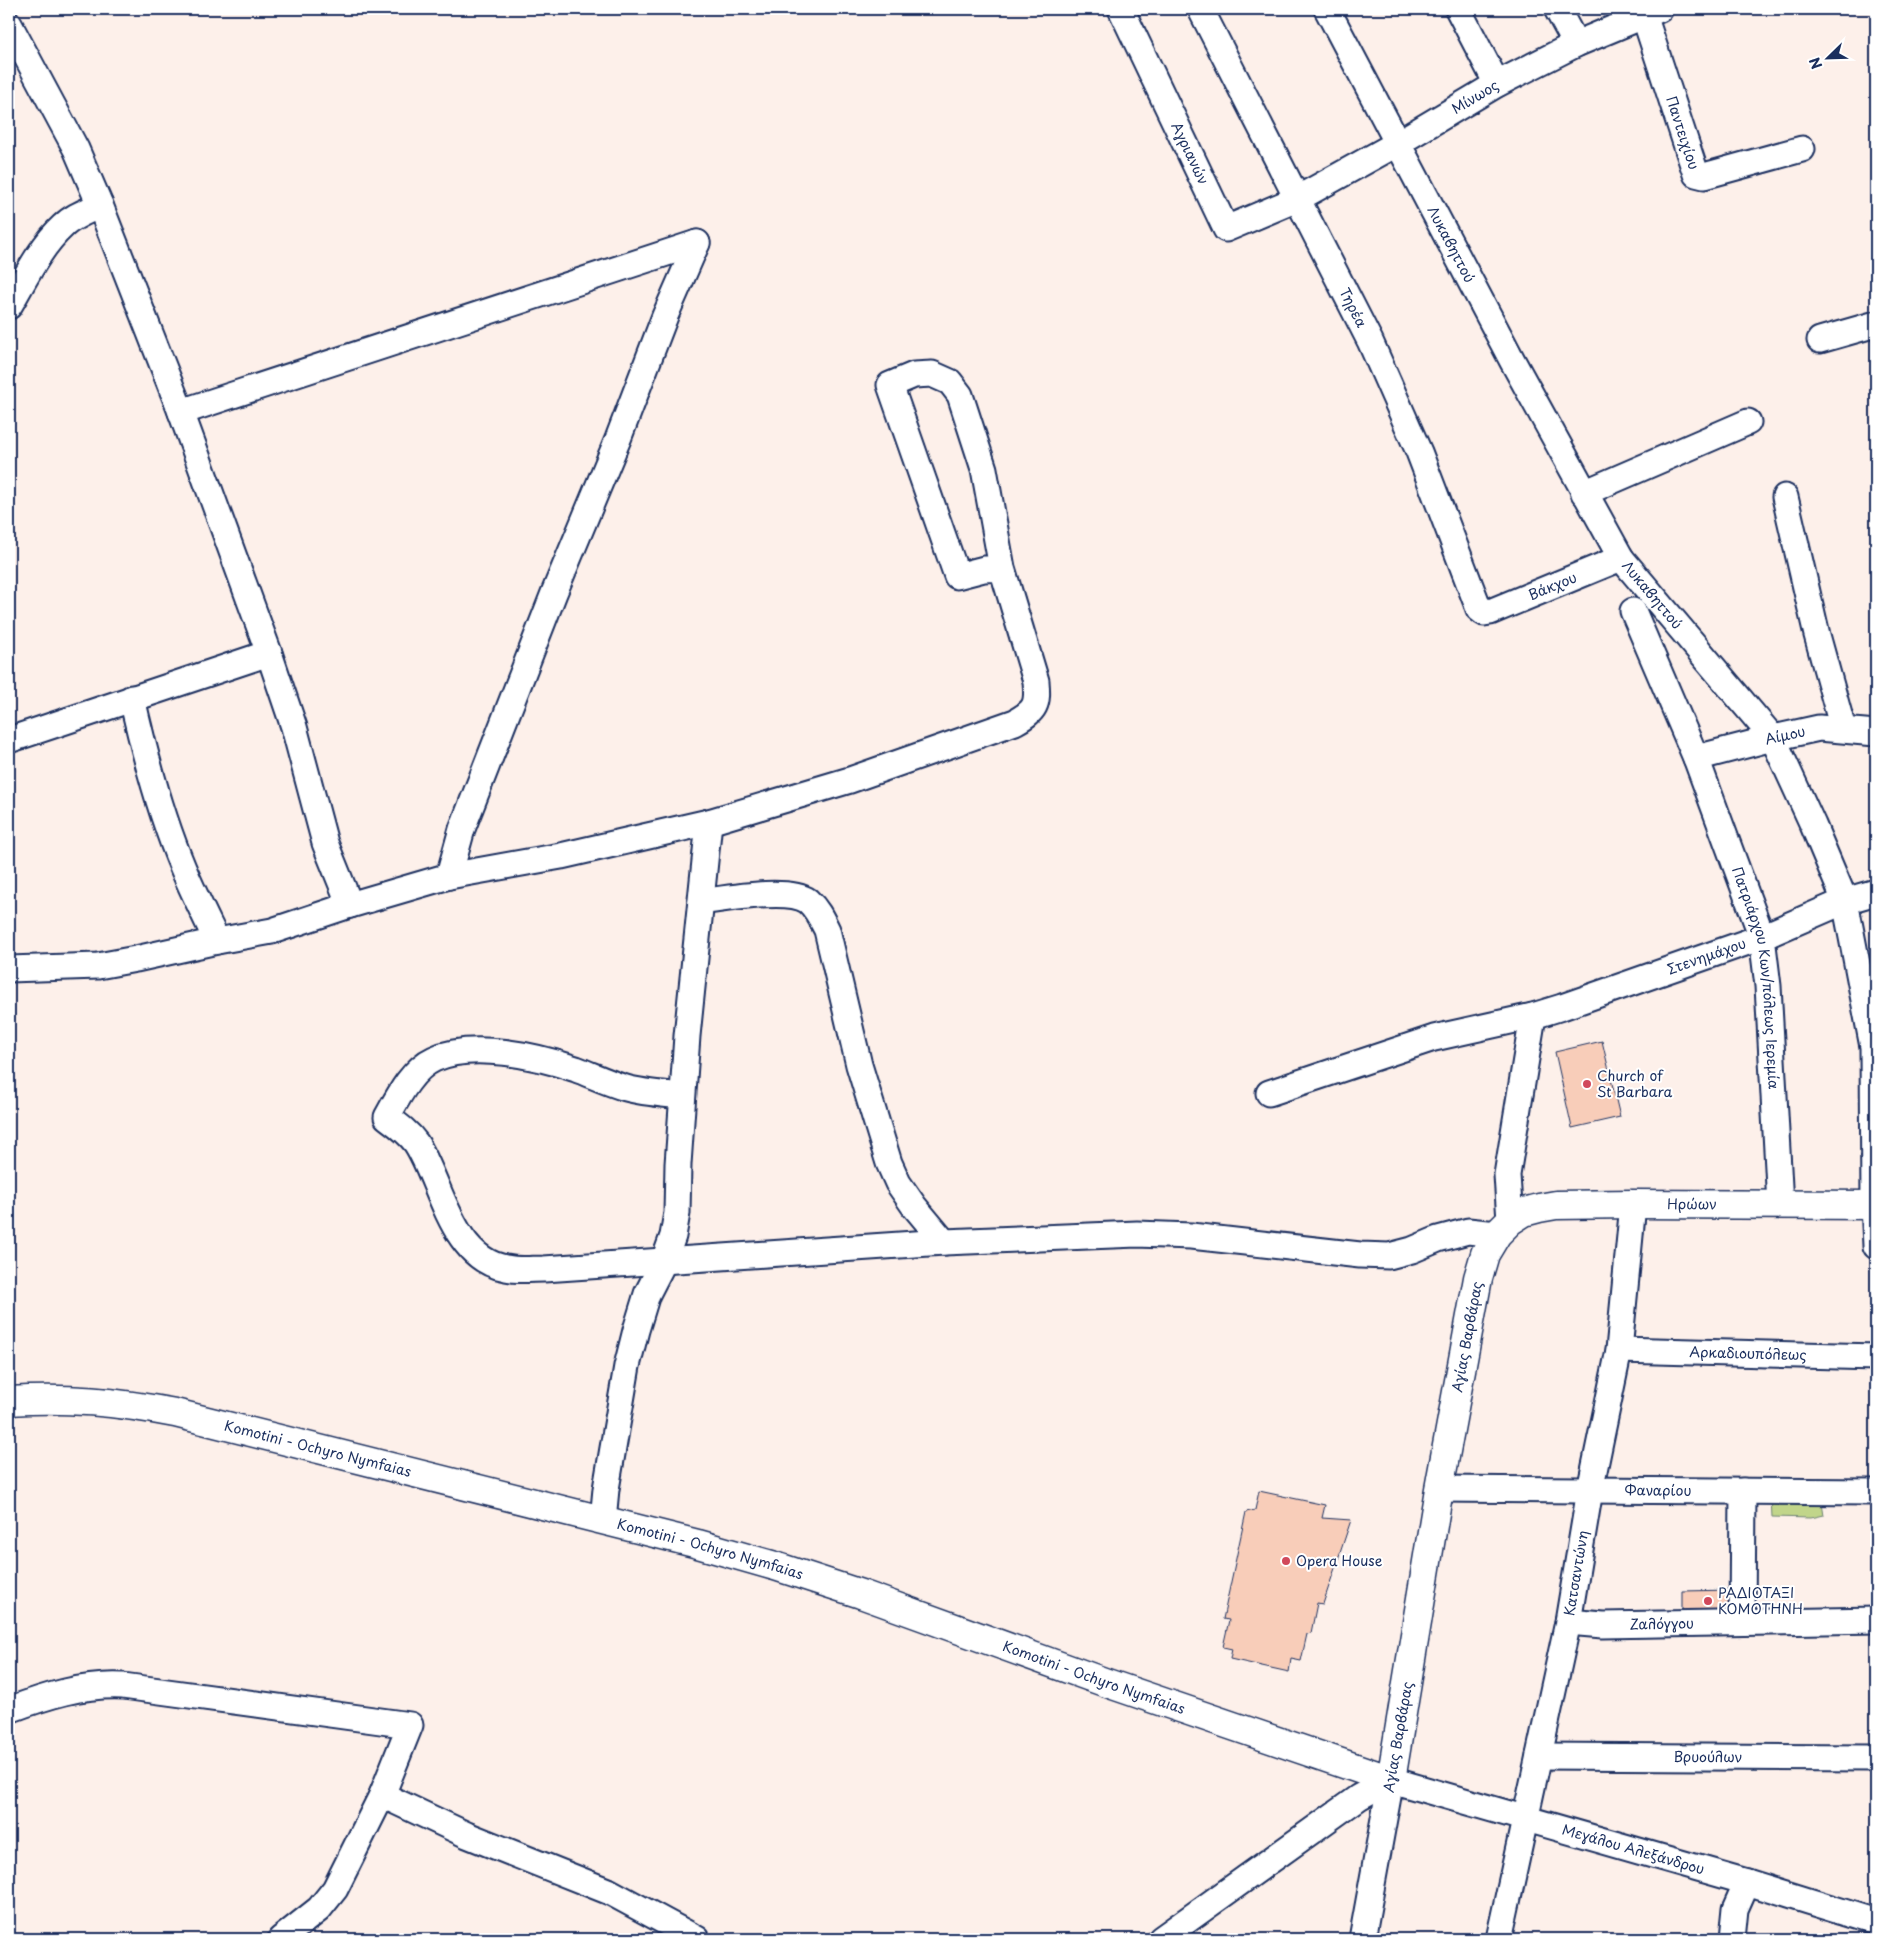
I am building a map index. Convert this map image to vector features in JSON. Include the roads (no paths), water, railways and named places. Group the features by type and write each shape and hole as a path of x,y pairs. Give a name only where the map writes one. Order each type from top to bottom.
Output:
{"main road":[{"name":"Ηρώων","path":"1504,1227 1524,1212 1556,1205 1875,1205"},
{"name":"Αγίας Βαρβάρας","path":"1391,1780 1439,1489 1478,1278 1485,1254 1504,1227"},
{"name":"Komotini - Ochyro Nymfaias","path":"9,1401 94,1400 175,1413 602,1520 775,1566 861,1594 1104,1682 1391,1780"}],"street":[{"name":"Αγριανών","path":"1120,9 1226,229 1297,199"},
{"name":"Λυκαβηττού","path":"1327,9 1584,493 1621,558 1773,738 1845,901 1873,1047 1876,1246"},
{"path":"1458,9 1497,84"},
{"path":"1557,9 1576,44"},
{"name":"Τηρέα","path":"1202,12 1370,341 1419,452 1476,604 1484,613"},
{"name":"Μίνωος","path":"1297,199 1398,143 1497,84 1576,44 1652,12"},
{"name":"Παντειχίου","path":"1652,12 1696,174 1704,176 1802,149"},
{"path":"9,24 76,148 181,412 269,652 294,727 325,843 350,905"},
{"path":"9,306 46,244 64,225 80,214 100,205"},
{"path":"181,412 698,243 655,340 618,439 550,602 462,829 449,876"},
{"path":"1820,340 1876,324"},
{"path":"9,969 98,966 272,931 350,905 449,876 561,856 709,822 850,780 1015,722 1030,713 1037,698 1036,681 1002,568 984,469 960,395 950,382 932,374 914,375 890,385 957,576 1002,568"},
{"path":"1584,493 1748,422"},
{"path":"1785,497 1817,635 1843,729"},
{"name":"Βάκχου","path":"1484,613 1621,558"},
{"name":"Πατριάρχου Κων/πόλεως Ιερεμία","path":"1634,611 1696,758 1762,937 1768,986 1780,1206"},
{"path":"9,740 269,652"},
{"path":"132,698 144,754 159,804 183,868 217,941"},
{"name":"Αίμου","path":"1696,758 1820,728 1876,733"},
{"path":"602,1520 629,1357 647,1294 664,1260 673,1236 677,1213 682,1096 709,822"},
{"name":"Στενημάχου","path":"1533,1016 1762,937 1845,901 1876,892"},
{"path":"701,902 766,895 790,895 807,901 819,915 827,930 858,1065 889,1163 898,1183 909,1199 944,1242"},
{"path":"682,1096 626,1088 552,1061 482,1051 456,1051 432,1059 411,1077 398,1096 387,1118 403,1128 415,1142 458,1232 480,1256 505,1268 524,1270 944,1242 1155,1235 1191,1236 1360,1255 1389,1256 1468,1231 1504,1227 1507,1175 1533,1016 1434,1038 1269,1093"},
{"name":"Κατσαντώνη","path":"1499,1939 1568,1622 1590,1490 1619,1350 1633,1204"},
{"name":"Αρκαδιουπόλεως","path":"1619,1350 1876,1358"},
{"name":"Φαναρίου","path":"1439,1489 1876,1492"},
{"path":"1742,1622 1743,1492"},
{"name":"Ζαλόγγου","path":"1568,1622 1603,1625 1876,1620"},
{"path":"9,1710 53,1694 82,1688 113,1685 410,1725 382,1795 335,1889 318,1909 282,1939"},
{"name":"Βρυούλων","path":"1539,1756 1876,1758"},
{"path":"1161,1939 1359,1797 1391,1780"},
{"name":"Μεγάλου Αλεξάνδρου","path":"1391,1780 1524,1820 1747,1882 1876,1922"},
{"name":"Αγίας Βαρβάρας","path":"1362,1939 1391,1780"},
{"path":"382,1795 467,1836 610,1892 697,1939"},
{"path":"1732,1939 1735,1909 1747,1882"}],"place":[{"name":"Church of St Barbara","path":"1587,1084"},
{"name":"Opera House","path":"1286,1561"},
{"name":"ΡΑΔΙΟΤΑΞΙ ΚΟΜΟΤΗΝΗ","path":"1708,1601"}]}
